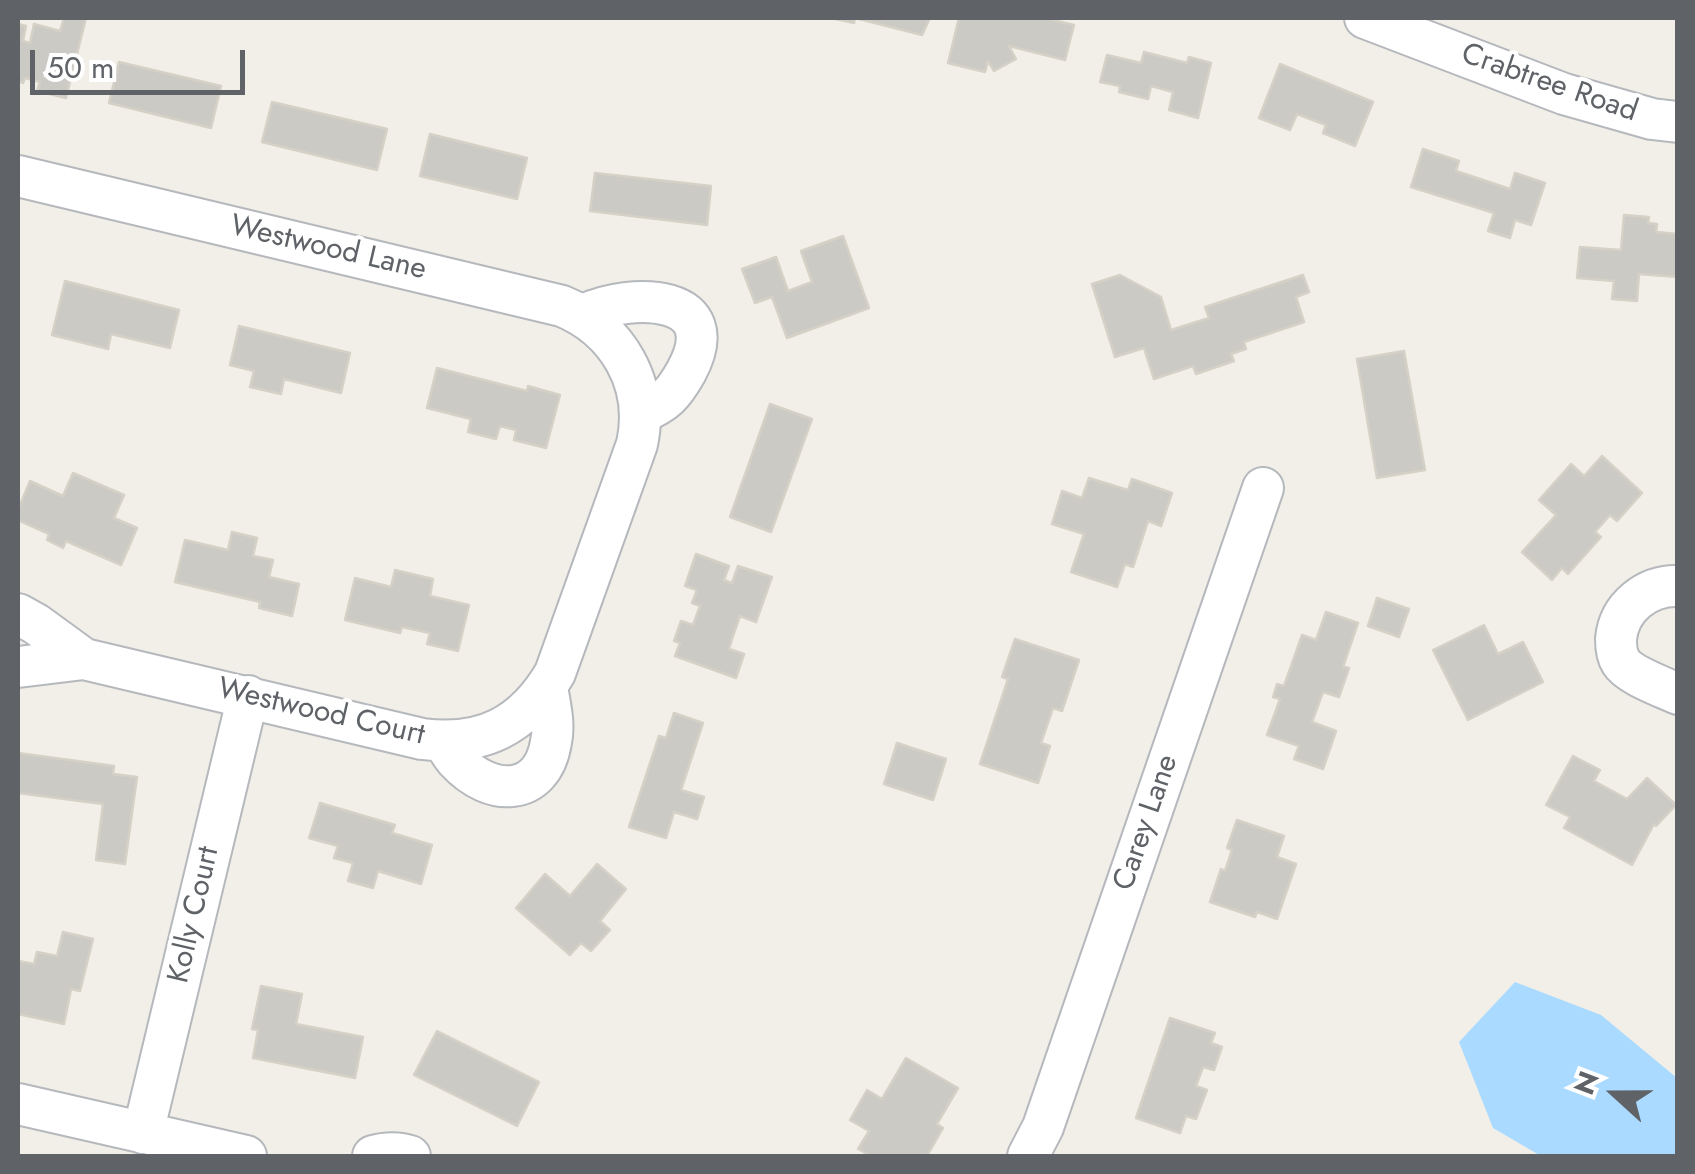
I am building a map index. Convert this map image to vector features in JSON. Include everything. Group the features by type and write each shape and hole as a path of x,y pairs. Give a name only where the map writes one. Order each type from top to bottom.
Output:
{"street":[{"name":"Crabtree Road","path":"1365,18 1564,94 1652,119 1678,122"},
{"name":"Westwood Lane","path":"18,176 562,306 583,314 621,354"},
{"path":"583,314 600,306 642,302 673,305 690,318 697,344 692,361 677,388 662,404 641,413"},
{"name":"Westwood Court","path":"18,667 84,659 444,742 482,737 503,728 547,687 563,654 637,444 641,413 638,389 621,354"},
{"name":"Carey Lane","path":"1028,1156 1042,1127 1263,488"},
{"path":"1678,586 1663,586 1632,604 1623,616 1615,644 1620,662 1629,670 1678,694"},
{"name":"Westwood Court","path":"18,614 84,659"},
{"path":"444,742 456,761 490,784 503,788 530,781 547,758 552,740 547,687"},
{"name":"Kolly Court","path":"143,1134 248,696"},
{"path":"18,1104 246,1156"},
{"path":"372,1156 410,1156"}],"water":[{"path":"1515,982 1601,1015 1677,1078 1677,1156 1541,1156 1493,1128 1459,1042"}],"building":[{"path":"64,18 86,18 66,98 37,91 40,82 25,78 23,83 18,81 18,24 26,26 23,41 30,43 34,24 60,31"},
{"path":"855,18 930,18 922,35"},
{"path":"959,18 1045,18 1074,25 1065,60 1009,46 1016,59 994,71 988,61 985,72 948,63"},
{"path":"1144,52 1187,63 1189,57 1211,63 1198,118 1169,110 1173,92 1151,86 1148,99 1119,92 1120,86 1100,82 1107,55 1141,63"},
{"path":"119,62 221,86 211,128 109,103"},
{"path":"1280,64 1373,102 1355,146 1323,133 1326,125 1297,114 1290,130 1259,118"},
{"path":"272,102 387,129 377,170 262,142"},
{"path":"430,134 527,158 517,199 420,176"},
{"path":"1423,149 1459,161 1456,171 1510,189 1515,173 1545,183 1531,225 1515,220 1510,238 1488,231 1494,213 1411,187"},
{"path":"595,173 711,186 707,225 590,211"},
{"path":"1624,215 1649,217 1648,223 1657,224 1656,232 1678,234 1678,277 1639,274 1637,301 1612,299 1614,281 1577,278 1580,247 1621,250"},
{"path":"843,236 869,308 787,338 772,297 755,303 742,269 776,257 788,291 812,282 801,251"},
{"path":"1120,275 1161,297 1171,330 1209,318 1205,307 1303,275 1309,292 1296,297 1304,322 1244,342 1246,349 1231,354 1234,361 1196,374 1193,366 1154,379 1144,348 1115,357 1092,284"},
{"path":"65,281 179,310 170,348 111,334 108,349 52,335"},
{"path":"239,326 350,353 341,393 284,379 281,394 250,387 254,371 230,365"},
{"path":"1404,351 1425,470 1377,478 1357,359"},
{"path":"437,368 527,391 528,386 560,395 546,448 514,440 516,430 500,426 496,439 468,432 471,419 427,408"},
{"path":"770,404 812,419 771,532 730,517"},
{"path":"1602,456 1642,493 1617,521 1610,515 1595,532 1601,537 1568,574 1562,568 1552,580 1522,552 1556,515 1539,500 1571,464 1584,476"},
{"path":"73,473 124,495 114,518 137,528 121,565 66,541 63,548 47,540 49,534 18,520 30,481 63,496"},
{"path":"1089,478 1128,490 1132,479 1172,493 1161,526 1148,521 1133,567 1125,564 1117,587 1071,572 1084,534 1052,524 1062,491 1082,498"},
{"path":"232,532 257,538 253,556 273,560 269,577 299,584 292,616 259,608 260,602 175,582 185,540 228,550"},
{"path":"696,554 729,566 724,580 732,583 738,566 772,577 756,622 740,616 729,649 744,654 736,678 675,656 680,643 674,641 681,621 693,625 700,606 692,603 697,590 685,586"},
{"path":"395,570 433,579 430,596 469,605 458,651 427,644 430,633 402,627 400,633 345,620 355,578 391,587"},
{"path":"1377,598 1409,609 1399,637 1368,626"},
{"path":"1326,612 1358,623 1343,667 1349,668 1339,697 1323,692 1312,722 1336,731 1323,769 1294,759 1299,746 1267,735 1280,699 1273,697 1277,684 1284,686 1302,635 1316,640"},
{"path":"1484,625 1498,654 1523,642 1543,682 1468,720 1433,650"},
{"path":"1015,639 1079,660 1062,711 1053,708 1041,743 1050,746 1038,783 980,764 1008,679 1002,677"},
{"path":"674,713 703,723 681,790 704,797 697,819 674,812 666,838 629,827 659,736 666,738"},
{"path":"897,743 946,759 933,800 884,784"},
{"path":"18,753 114,766 113,774 137,777 125,864 96,860 103,804 18,793"},
{"path":"1573,756 1600,770 1594,781 1627,799 1647,778 1676,805 1654,824 1632,865 1564,828 1570,817 1546,805"},
{"path":"320,803 395,825 392,833 432,845 421,884 378,871 373,888 348,881 353,863 334,858 338,846 309,838"},
{"path":"1237,820 1284,836 1277,857 1296,864 1277,919 1257,912 1255,917 1210,902 1232,850 1227,848"},
{"path":"597,864 626,889 600,921 610,930 591,951 581,943 570,955 516,908 545,874 570,896"},
{"path":"63,932 93,939 80,991 71,989 64,1024 18,1014 18,961 34,964 37,952 57,956"},
{"path":"261,986 302,994 296,1024 363,1037 355,1078 253,1058 258,1030 252,1029"},
{"path":"1170,1018 1215,1033 1211,1043 1222,1047 1214,1070 1203,1067 1196,1086 1207,1090 1196,1119 1186,1116 1180,1133 1136,1118"},
{"path":"437,1031 539,1082 517,1126 414,1075"},
{"path":"906,1058 958,1088 937,1124 943,1128 927,1156 871,1156 858,1149 869,1131 850,1120 867,1090 882,1099"}]}
